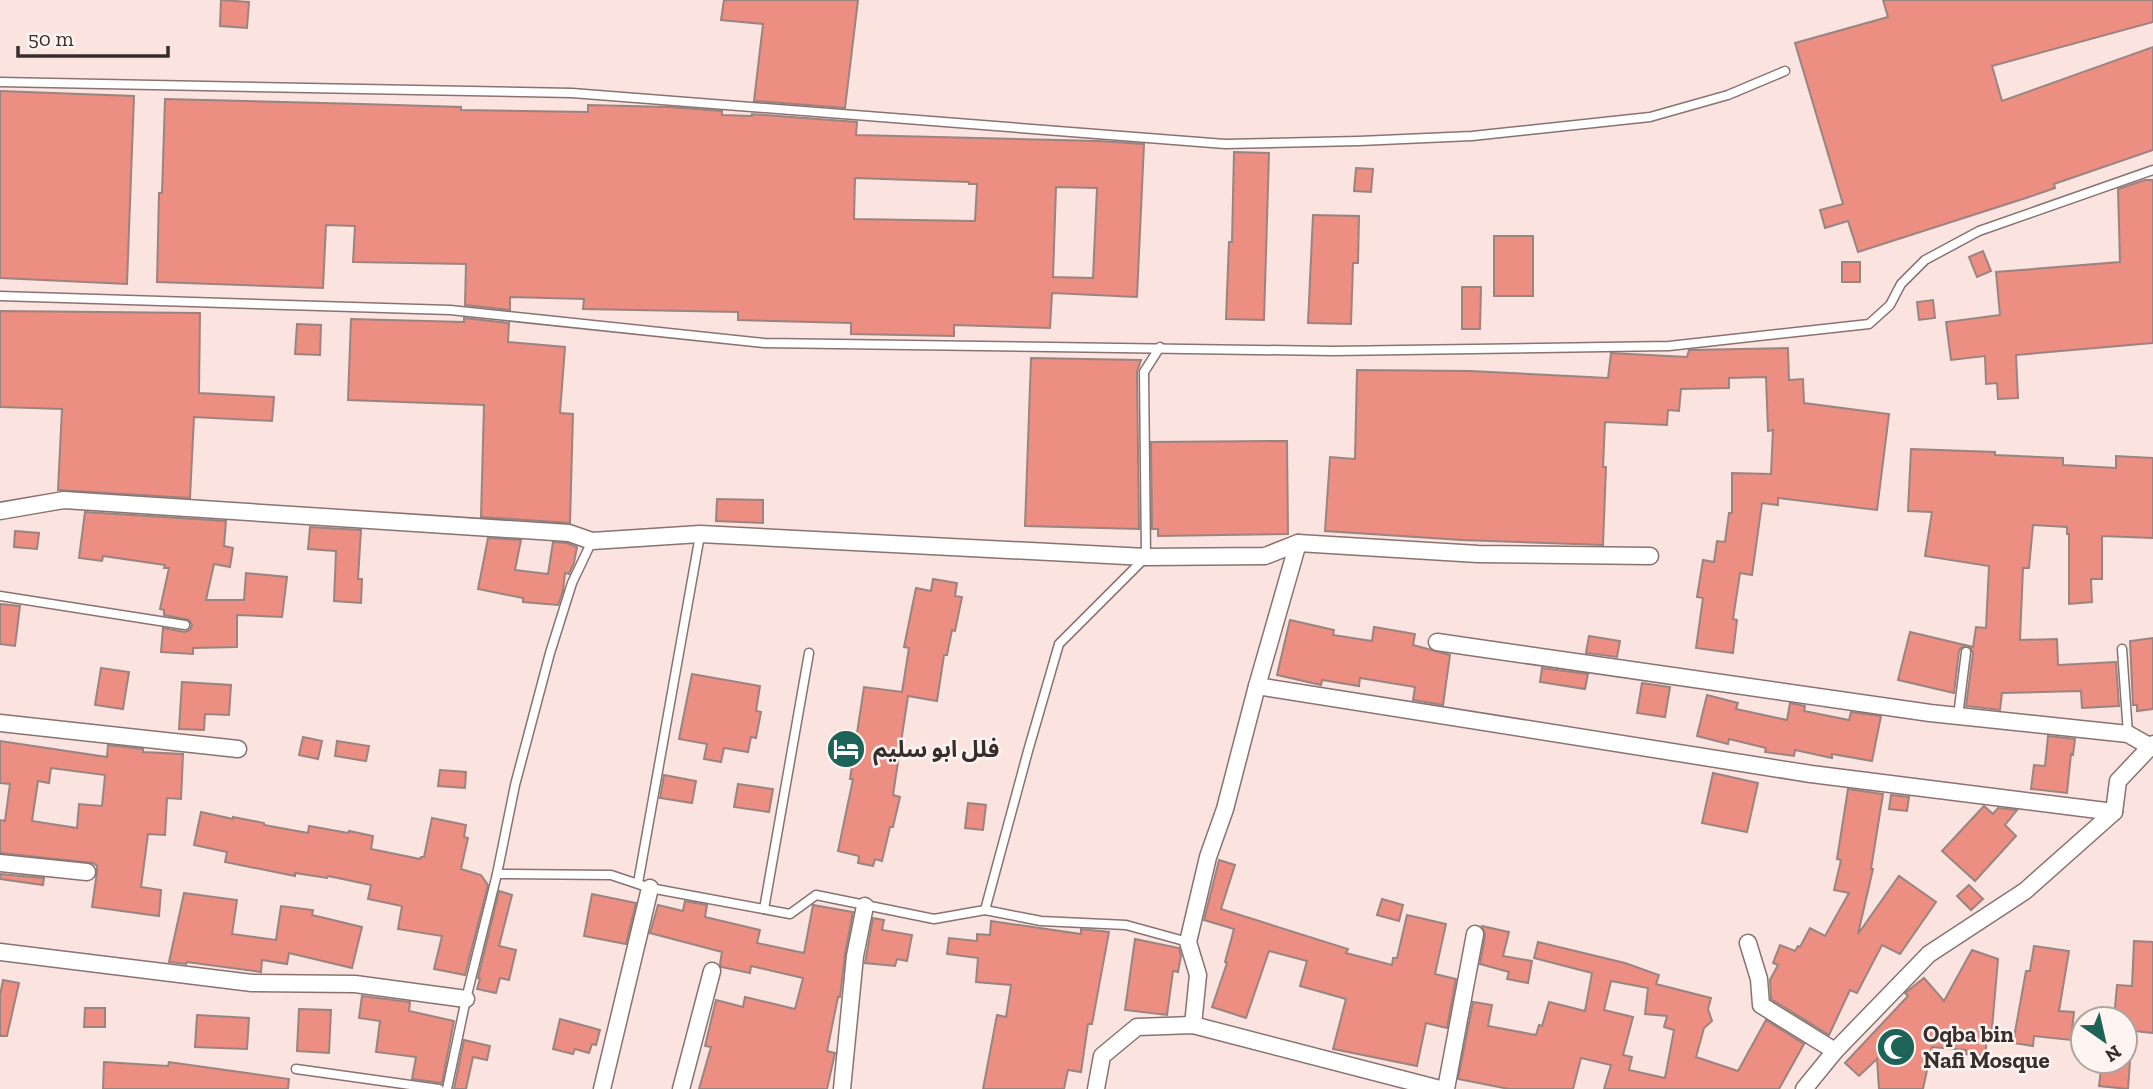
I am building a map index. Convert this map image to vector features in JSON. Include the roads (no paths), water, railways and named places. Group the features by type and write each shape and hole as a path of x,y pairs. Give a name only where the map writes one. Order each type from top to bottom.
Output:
{"street":[{"path":"0,511 64,500 569,533 592,541 700,534 1146,557 1265,556 1298,543 1478,554 1650,556"},
{"path":"1193,1025 1198,975 1188,942 1208,858 1225,809 1256,686 1298,543"},
{"path":"1437,642 1958,716 2128,734 2151,745 2118,781 2114,812 2025,891 1929,954 1835,1051 1804,1089"},
{"path":"1256,686 1811,774 2114,812"},
{"path":"0,723 238,749"},
{"path":"0,863 87,873"},
{"path":"602,1089 644,885"},
{"path":"842,1089 855,956 865,906"},
{"path":"1446,1089 1475,934"},
{"path":"1748,943 1759,979 1761,1006 1835,1051"},
{"path":"0,952 251,982 355,984 466,999"},
{"path":"681,1089 712,971"},
{"path":"1096,1089 1102,1056 1137,1027 1193,1025 1440,1089"}],"lane":[{"path":"0,82 572,93 1225,144 1472,136 1650,117 1728,95 1785,71"},
{"path":"0,296 450,310 764,342 1333,351 1669,346 1869,324 1891,305 1900,284 1925,260 1979,230 2153,170"},
{"path":"985,910 1059,644 1146,557 1144,372 1160,347"},
{"path":"644,885 700,534"},
{"path":"447,1089 466,999 498,874 515,785 550,653 572,583 592,541"},
{"path":"0,596 185,625"},
{"path":"2122,649 2128,734"},
{"path":"1958,716 1966,652"},
{"path":"764,909 810,653"},
{"path":"498,874 611,875 644,885 790,915 816,895 934,919 985,910 1041,920 1126,925 1188,942"},
{"path":"296,1069 439,1089"}],"place":[{"name":"فلل ابو سليم","path":"846,749"},
{"name":"Oqba bin Nafi Mosque","path":"1896,1047"}]}
